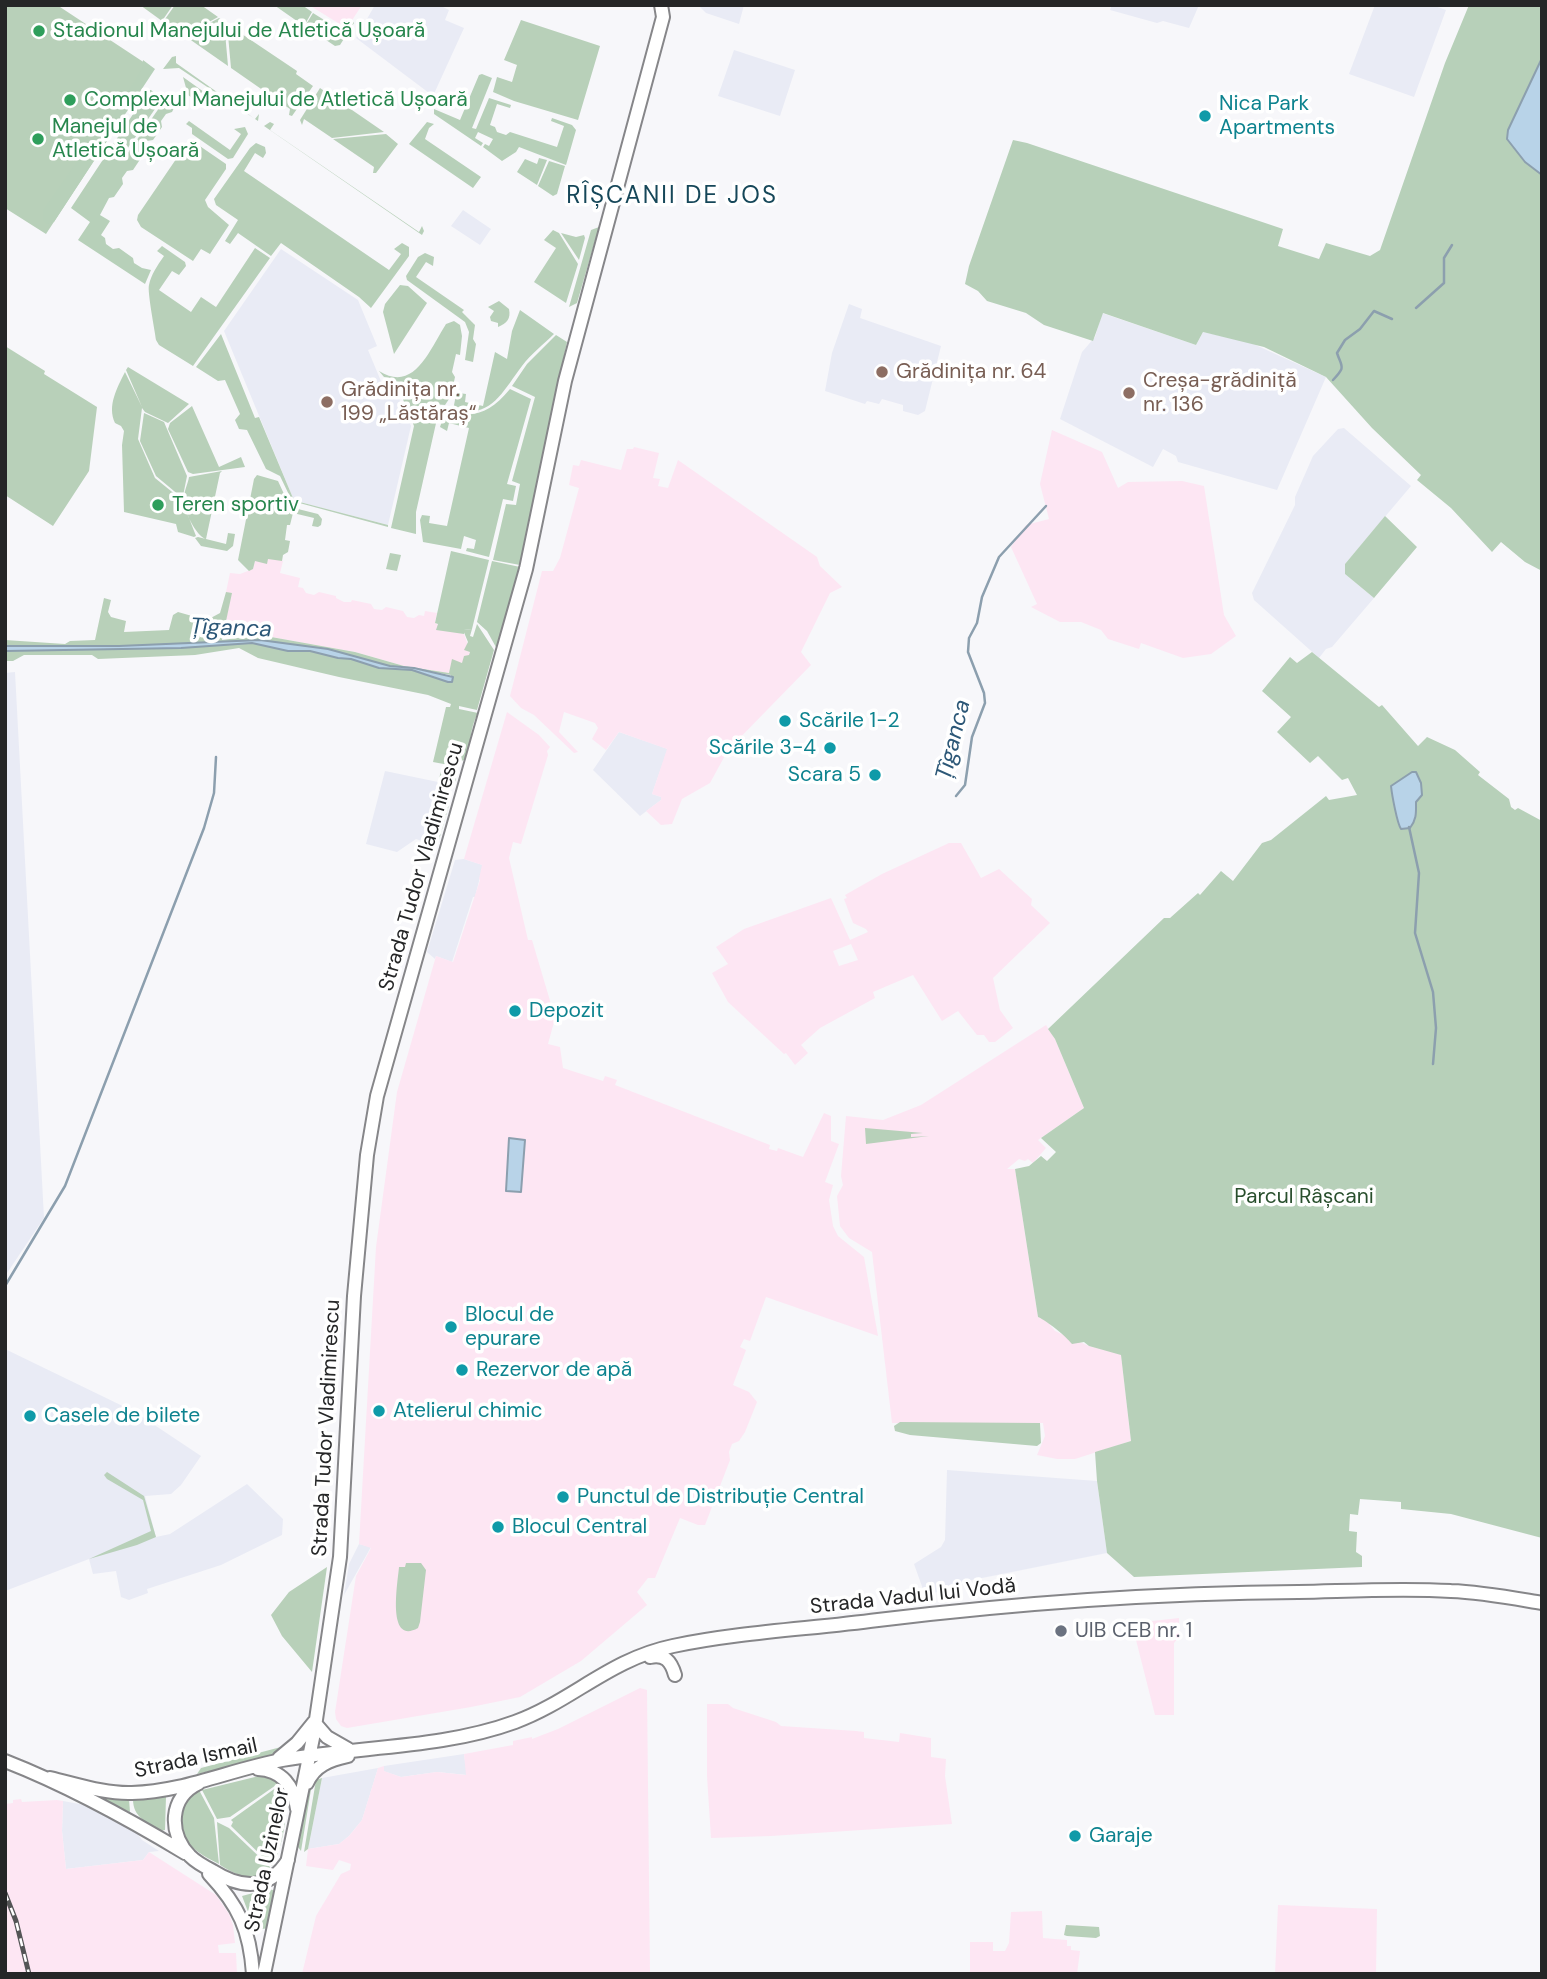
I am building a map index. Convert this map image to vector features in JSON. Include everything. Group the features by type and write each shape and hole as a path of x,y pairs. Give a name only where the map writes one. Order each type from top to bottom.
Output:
{"main road":[{"name":"Strada Tudor Vladimirescu","path":"310,1755 340,1557 354,1296 367,1155 377,1096 526,569 565,381 663,17 661,5"},
{"name":"Strada Vadul lui Vodă","path":"310,1755 361,1751 487,1731 522,1719 632,1658 675,1645 1035,1603 1140,1596 1402,1590 1472,1592 1542,1603"},
{"path":"563,1696 650,1657 659,1656 667,1660 675,1675"},
{"path":"276,1761 297,1743 314,1722 333,1742 361,1751"},
{"path":"302,1796 309,1778 321,1765 361,1751"},
{"name":"Strada Ismail","path":"50,1778 111,1792 131,1793 166,1788 310,1755"},
{"name":"Strada Uzinelor","path":"264,1974 310,1755"},
{"name":"Strada Ismail","path":"5,1761 50,1778 109,1808 195,1860"},
{"path":"247,1768 268,1769 284,1778 294,1794 297,1823"},
{"path":"214,1777 190,1788 178,1804 174,1819 177,1835 195,1860 231,1882 249,1885 268,1880 278,1873 290,1857"},
{"name":"Strada Uzinelor","path":"195,1860 229,1895 241,1917 251,1948 253,1974"}],"shaded area":[{"path":"309,5 362,5 345,31 338,23"},
{"path":"375,5 439,5 449,10 445,20 464,28 433,96 356,38"},
{"path":"698,5 744,5 739,24 706,13"},
{"path":"1112,5 1199,5 1189,28 1163,21 1157,23 1110,10"},
{"path":"1375,5 1432,5 1446,10 1414,97 1349,74"},
{"path":"734,50 795,70 780,116 718,96"},
{"path":"463,210 491,229 480,245 451,226"},
{"name":"Grădinița nr. 199 „Lăstăraș“","path":"281,249 358,300 377,346 368,350 383,386 392,383 411,426 388,525 293,498 224,331"},
{"name":"Grădinița nr. 64","path":"849,304 862,309 860,318 941,346 925,411 918,415 903,411 903,405 882,399 879,404 867,401 865,404 825,391 832,353"},
{"path":"1102,313 1196,345 1203,332 1249,342 1326,377 1277,490 1178,462 1176,456 1163,449 1153,467 1060,419 1082,352 1095,337"},
{"path":"1344,428 1411,486 1345,564 1345,574 1374,598 1332,647 1326,649 1319,658 1254,600 1252,593 1295,505 1295,497 1313,456 1338,429"},
{"path":"1052,430 1102,452 1118,488 1128,482 1182,481 1204,486 1224,615 1236,636 1211,654 1183,658 1141,643 1139,649 1108,639 1101,630 1081,622 1060,622 1031,607 1037,604 1011,547 1026,525 1049,519 1040,484"},
{"path":"634,447 659,453 653,478 660,479 658,486 668,488 678,460 817,557 820,566 842,587 830,593 801,652 811,665 728,750 710,783 682,799 672,824 661,825 646,811 661,800 661,797 652,794 667,749 619,732 606,750 592,739 598,728 595,723 564,712 559,732 578,752 574,753 510,696 542,571 553,571 560,558 579,488 569,485 573,465 579,466 581,460 621,470 627,449"},
{"path":"271,558 283,561 280,573 300,578 298,587 303,588 306,593 314,595 319,592 336,596 344,602 352,600 371,604 374,609 382,610 386,607 403,611 407,617 424,616 425,611 437,613 435,622 442,629 464,634 469,656 462,663 458,662 449,673 260,635 240,637 242,628 225,625 231,594 226,592 230,573 240,574 253,569 255,561"},
{"path":"15,672 44,1218 5,1276 5,673"},
{"path":"507,712 539,735 550,747 521,844 513,842 509,858 528,940 532,940 556,1021 548,1044 560,1047 563,1068 603,1081 605,1076 617,1080 615,1085 770,1145 769,1149 777,1151 778,1148 803,1157 824,1113 831,1116 831,1141 839,1144 825,1182 833,1185 829,1200 833,1226 838,1236 864,1257 878,1336 766,1297 750,1341 744,1339 740,1347 746,1350 733,1385 749,1392 757,1402 745,1432 739,1441 732,1444 730,1460 705,1525 680,1518 655,1578 648,1578 637,1592 647,1605 581,1661 520,1697 347,1728 341,1726 335,1712 356,1576 371,1548 359,1544 376,1247 397,1092 436,956 453,962 480,880 482,865 464,859"},
{"path":"619,732 668,749 652,794 661,797 661,800 640,816 593,770"},
{"path":"385,771 438,782 422,841 416,839 397,852 366,844"},
{"path":"949,843 961,843 981,878 999,869 1032,899 1031,905 1050,923 993,978 1000,1010 1013,1028 995,1042 989,1042 984,1035 977,1035 958,1011 942,1021 913,975 873,992 875,998 820,1028 801,1045 808,1053 795,1065 786,1053 728,1002 712,973 728,964 716,947 744,929 831,898 850,940 868,932 853,923 845,895 882,874","holes":["851,944 858,960 839,966 833,951"]},
{"path":"464,859 483,865 475,897 452,962 436,956 435,959 427,952 455,860"},
{"path":"1046,1025 1055,1039 1084,1108 1038,1140 1046,1148 1033,1163 1028,1159 1019,1159 1007,1169 1015,1169 1038,1317 1066,1336 1089,1346 1121,1354 1131,1441 1075,1459 1037,1455 1045,1436 1043,1423 892,1423 872,1252 849,1238 840,1226 837,1196 843,1185 841,1176 846,1116 883,1120 921,1105"},
{"path":"5,1349 135,1412 201,1456 181,1485 171,1494 145,1496 156,1537 170,1534 247,1484 283,1519 282,1535 221,1565 147,1589 148,1593 129,1600 121,1597 116,1571 93,1574 89,1559 5,1591"},
{"path":"947,1470 1097,1481 1107,1553 967,1581 934,1593 929,1589 924,1592 914,1564 941,1547 945,1540"},
{"path":"359,1544 371,1547 344,1595 349,1564"},
{"path":"1179,1618 1179,1637 1174,1643 1174,1715 1155,1715 1135,1636 1135,1623"},
{"path":"640,1688 647,1690 650,1974 302,1974 316,1916 341,1874 350,1870 351,1864 339,1860 333,1870 306,1866 308,1849 339,1844 349,1836 362,1820 378,1768 384,1766 384,1771 401,1777 437,1772 466,1775 464,1754 513,1745 513,1741 532,1739"},
{"path":"707,1704 728,1704 781,1726 864,1732 864,1738 899,1742 900,1733 931,1738 931,1757 946,1759 945,1776 952,1824 711,1838 707,1776"},
{"path":"464,1754 467,1775 437,1772 401,1777 383,1771 384,1766"},
{"path":"378,1768 362,1820 349,1836 339,1844 308,1849 322,1778"},
{"path":"21,1799 22,1802 63,1801 62,1831 66,1869 143,1860 149,1852 216,1895 229,1914 235,1943 218,1945 219,1953 236,1953 237,1974 5,1974 5,1804"},
{"path":"63,1801 96,1807 134,1829 142,1840 159,1851 149,1852 143,1860 66,1869 62,1831"},
{"path":"1278,1905 1377,1909 1376,1974 1275,1974"},
{"path":"1042,1911 1043,1938 1067,1940 1067,1946 1071,1946 1071,1950 1080,1951 1077,1974 970,1974 970,1942 993,1942 993,1951 1005,1951 1009,1943 1011,1912"}],"green space":[{"name":"Complexul Manejului de Atletică Ușoară","path":"5,5 57,5 154,69 46,234 5,208"},
{"path":"140,5 173,5 162,21"},
{"path":"175,5 201,5 218,17 184,36 163,22"},
{"path":"274,5 302,5 312,12 304,26"},
{"path":"1469,5 1542,5 1542,58 1508,130 1507,139 1525,162 1542,175 1542,571 1525,562 1501,542 1492,552 1451,508 1417,480 1421,475 1372,428 1326,377 1264,347 1203,332 1196,345 1103,313 1093,341 1044,325 1026,313 987,301 978,291 965,284 1013,140 1283,229 1278,246 1319,259 1326,243 1370,256 1380,250 1445,63"},
{"path":"313,13 337,28 340,25 345,31 352,21 354,23 340,45 335,46 305,26"},
{"path":"219,18 224,21 228,66 185,36"},
{"path":"521,20 600,46 578,120 493,92 497,77 512,82 517,65 504,60"},
{"path":"227,24 297,71 296,74 313,86 292,116 289,115 290,109 231,68"},
{"path":"176,56 176,63 255,119 179,68 163,69 172,57"},
{"path":"143,60 155,69 114,131 104,125 111,120 142,69"},
{"path":"479,75 492,78 472,128 476,129 489,98 511,105 510,108 497,104 490,125 495,127 497,132 506,135 510,132 557,147 564,126 551,121 552,118 572,125 576,130 566,165 519,147 502,161 483,147 485,144 489,146 493,139 478,132 475,138 483,143 481,146 434,114 434,109 460,120"},
{"path":"183,77 204,92 198,102 188,95"},
{"path":"320,88 384,132 332,138 304,119 302,125 300,120"},
{"path":"149,90 162,99 125,152 127,154 164,101 174,108 161,121 162,127 153,140 147,141 141,149 143,155 133,170 127,171 122,178 123,184 114,197 109,198 100,215 110,221 101,235 106,244 113,249 119,248 133,258 134,263 151,270 145,284 78,240 90,222 71,208"},
{"path":"189,121 230,150 241,134 234,129 245,127 248,134 233,158 228,159 192,134 192,128 186,124"},
{"path":"270,122 274,124 270,130 419,232 422,226 422,235 264,126"},
{"path":"427,122 434,124 429,128 425,139 481,177 473,188 409,144"},
{"path":"100,129 109,138 54,222 48,224 43,220 43,211"},
{"path":"386,134 398,144 376,173 373,173 374,167 333,139"},
{"path":"191,140 226,164 226,169 205,200 208,207 229,225 210,254 201,249 193,261 141,227 137,220"},
{"path":"256,143 265,147 266,153 263,158 255,153 244,171 389,270 401,254 394,249 402,243 409,247 409,256 371,308 281,243 271,256 238,233 230,244 225,241 238,220 216,205 214,199"},
{"path":"539,158 547,160 537,185 517,172 525,159 537,164"},
{"path":"549,161 565,166 557,194 553,196 538,186"},
{"path":"599,227 577,303 569,307 591,230"},
{"path":"553,230 559,233 578,264 566,303 534,282 556,248 544,240"},
{"path":"561,233 576,237 584,235 579,260"},
{"path":"162,246 185,262 186,266 179,275 172,271 159,290 191,312 201,297 216,307 255,248 270,258 193,366 159,345 156,340 149,289 153,274 164,256 157,251"},
{"path":"425,253 434,257 433,266 426,262 416,277 464,310 462,312 475,325 473,362 465,360 469,332 465,322 407,280 406,276 418,257"},
{"path":"400,285 408,286 427,303 394,354 383,312 385,304"},
{"path":"499,301 509,309 509,318 498,327 498,323 491,321 490,317 494,311 488,307"},
{"path":"520,310 554,334 526,362 495,401 477,411 453,410 456,395 459,393 466,394 465,402 483,406 495,352 507,359 512,331"},
{"path":"454,321 460,325 462,336 460,355 456,354 452,372 455,377 451,396 445,405 422,403 421,407 439,410 416,512 416,534 391,528 414,426 395,380 384,377 379,371 402,377 411,373 427,357 446,324"},
{"path":"221,334 255,418 259,417 293,498 388,527 292,501 280,476 266,469 247,430 239,429 235,420 240,414 225,380 218,381 196,367"},
{"path":"556,335 567,342 520,565 493,560 506,504 516,505 520,484 512,481 535,397 512,386 527,364"},
{"path":"5,346 97,407 89,471 53,526 5,495"},
{"path":"128,367 189,404 168,423 142,408 138,439 155,478 182,500 196,536 194,537 178,532 176,524 124,512 124,431 115,423 112,410 114,397 125,372 142,407 126,370"},
{"path":"510,389 531,399 507,484 516,486 513,501 503,499 489,557 466,551 467,548 474,549 476,540 464,536 461,549 423,542 420,520 422,515 430,516 429,523 447,526 469,428 449,423 447,431 440,427 442,421 446,416 452,416 452,413 470,414 484,411"},
{"path":"192,406 219,467 241,457 245,467 193,474 188,472 168,429 170,423"},
{"path":"144,413 164,422 187,476 183,496 156,476 140,441"},
{"path":"222,471 206,539 198,533 188,516 185,491 189,477"},
{"path":"257,475 278,481 290,507 318,514 322,519 321,525 312,526 314,518 293,513 290,525 287,525 285,540 290,541 288,552 283,555 282,561 268,559 267,564 255,561 253,569 249,571 238,560"},
{"path":"1385,516 1417,547 1374,598 1345,574 1345,564"},
{"path":"228,533 235,534 233,546 227,551 201,546 195,538 226,544"},
{"path":"451,551 489,560 472,629 464,630 464,634 436,630 438,624 435,623"},
{"path":"390,553 401,555 397,571 386,569"},
{"path":"492,561 520,567 497,649 487,631 477,622"},
{"path":"226,592 232,593 222,640 260,635 449,673 452,659 462,663 464,656 470,652 464,650 468,642 463,630 472,629 470,636 473,637 477,624 494,650 477,710 459,706 459,709 478,713 464,760 449,765 433,762 446,707 451,704 428,695 258,658 239,648 195,655 98,659 92,655 24,655 13,661 5,661 5,651 181,648 252,643 288,651 310,651 351,659 379,668 412,670 448,682 451,675 390,666 328,649 260,640 119,646 5,646 5,640 65,644 70,641 95,640 104,598 111,600 108,612 111,617 126,621 124,632 169,630 173,615 178,612 192,616 197,623 205,624 220,613"},
{"name":"Parcul Râșcani","path":"1312,652 1379,707 1382,705 1418,746 1427,737 1455,750 1480,772 1478,775 1509,799 1511,807 1542,821 1542,1538 1451,1514 1401,1509 1401,1502 1360,1499 1358,1515 1350,1514 1349,1531 1357,1532 1356,1552 1362,1556 1362,1567 1134,1577 1107,1553 1095,1452 1131,1441 1121,1355 1089,1346 1084,1342 1072,1344 1038,1317 1015,1169 1029,1166 1041,1156 1047,1161 1056,1152 1041,1138 1084,1108 1055,1039 1048,1029 1164,918 1170,918 1198,893 1200,895 1221,871 1233,881 1262,843 1271,840 1326,796 1329,800 1357,795 1348,778 1342,780 1318,756 1310,763 1277,732 1291,717 1262,691 1290,657 1297,663"},
{"path":"441,771 455,777 456,781 436,791"},
{"path":"434,799 449,805 439,840 425,832"},
{"path":"865,1128 923,1133 911,1134 911,1137 929,1136 866,1144"},
{"path":"900,1422 1040,1423 1041,1443 1037,1446 910,1435 895,1431 894,1426"},
{"path":"107,1472 144,1496 156,1537 89,1559 151,1531 143,1500 107,1479 104,1475"},
{"path":"406,1563 421,1563 426,1570 420,1622 418,1628 408,1631 401,1628 396,1610 399,1567 405,1567"},
{"path":"327,1567 312,1672 282,1636 271,1615 289,1592"},
{"path":"305,1725 296,1737 271,1754 257,1760 197,1774 201,1768 281,1747"},
{"path":"259,1776 279,1783 230,1817 217,1819 202,1790"},
{"path":"313,1777 301,1851 298,1847"},
{"path":"322,1778 308,1849 304,1852 316,1780"},
{"path":"277,1787 282,1793 286,1813 279,1849 272,1866 231,1826 231,1820"},
{"path":"199,1790 214,1818 219,1864 193,1848 182,1831 184,1808"},
{"path":"91,1795 129,1799 130,1812"},
{"path":"162,1795 166,1797 165,1830 161,1831 138,1815 133,1799"},
{"path":"217,1822 229,1828 270,1870 251,1877 220,1865"},
{"path":"268,1889 275,1894 269,1928 255,1930 242,1896"},
{"path":"1066,1925 1099,1927 1100,1936 1067,1936 1064,1935"}],"water":[{"path":"1542,58 1542,175 1525,162 1507,139 1508,130"},
{"path":"260,640 328,649 390,666 414,668 453,677 452,682 412,670 379,668 351,659 310,651 288,651 252,643 181,648 5,651 5,646 119,646"},
{"path":"1416,772 1421,783 1422,795 1416,802 1416,815 1412,825 1410,828 1401,829 1391,786"},
{"path":"509,1138 525,1140 521,1192 506,1191"}],"waterway":[{"name":"Țîganca","path":"1416,308 1444,283 1444,258 1452,245"},
{"name":"Țîganca","path":"1333,380 1341,369 1337,353 1345,340 1360,329 1374,311 1392,319"},
{"name":"Țîganca","path":"956,796 965,785 972,737 985,703 984,693 968,652 969,638 977,623 982,597 999,557 1046,506"},
{"path":"5,1286 65,1186 204,828 214,793 216,757"},
{"path":"1409,827 1419,873 1415,933 1433,992 1436,1028 1433,1064"}],"railway":[{"path":"5,1893 16,1921 29,1974"}],"place":[{"name":"Stadionul Manejului de Atletică Ușoară","path":"39,31"},
{"name":"Complexul Manejului de Atletică Ușoară","path":"70,100"},
{"name":"Nica Park Apartments","path":"1205,116"},
{"name":"Manejul de Atletică Ușoară","path":"38,139"},
{"name":"Grădinița nr. 64","path":"882,372"},
{"name":"Creșa-grădiniță nr. 136","path":"1129,393"},
{"name":"Grădinița nr. 199 „Lăstăraș“","path":"327,402"},
{"name":"Teren sportiv","path":"158,505"},
{"name":"Scările 1-2","path":"785,721"},
{"name":"Scările 3-4","path":"830,748"},
{"name":"Scara 5","path":"875,775"},
{"name":"Depozit","path":"515,1011"},
{"name":"Blocul de epurare","path":"451,1327"},
{"name":"Rezervor de apă","path":"462,1370"},
{"name":"Atelierul chimic","path":"379,1411"},
{"name":"Casele de bilete","path":"30,1416"},
{"name":"Punctul de Distribuție Central","path":"563,1497"},
{"name":"Blocul Central","path":"498,1527"},
{"name":"UIB CEB nr. 1","path":"1061,1631"},
{"name":"Garaje","path":"1075,1836"}],"district":[{"name":"RÎȘCANII DE JOS","path":"672,197"}]}
